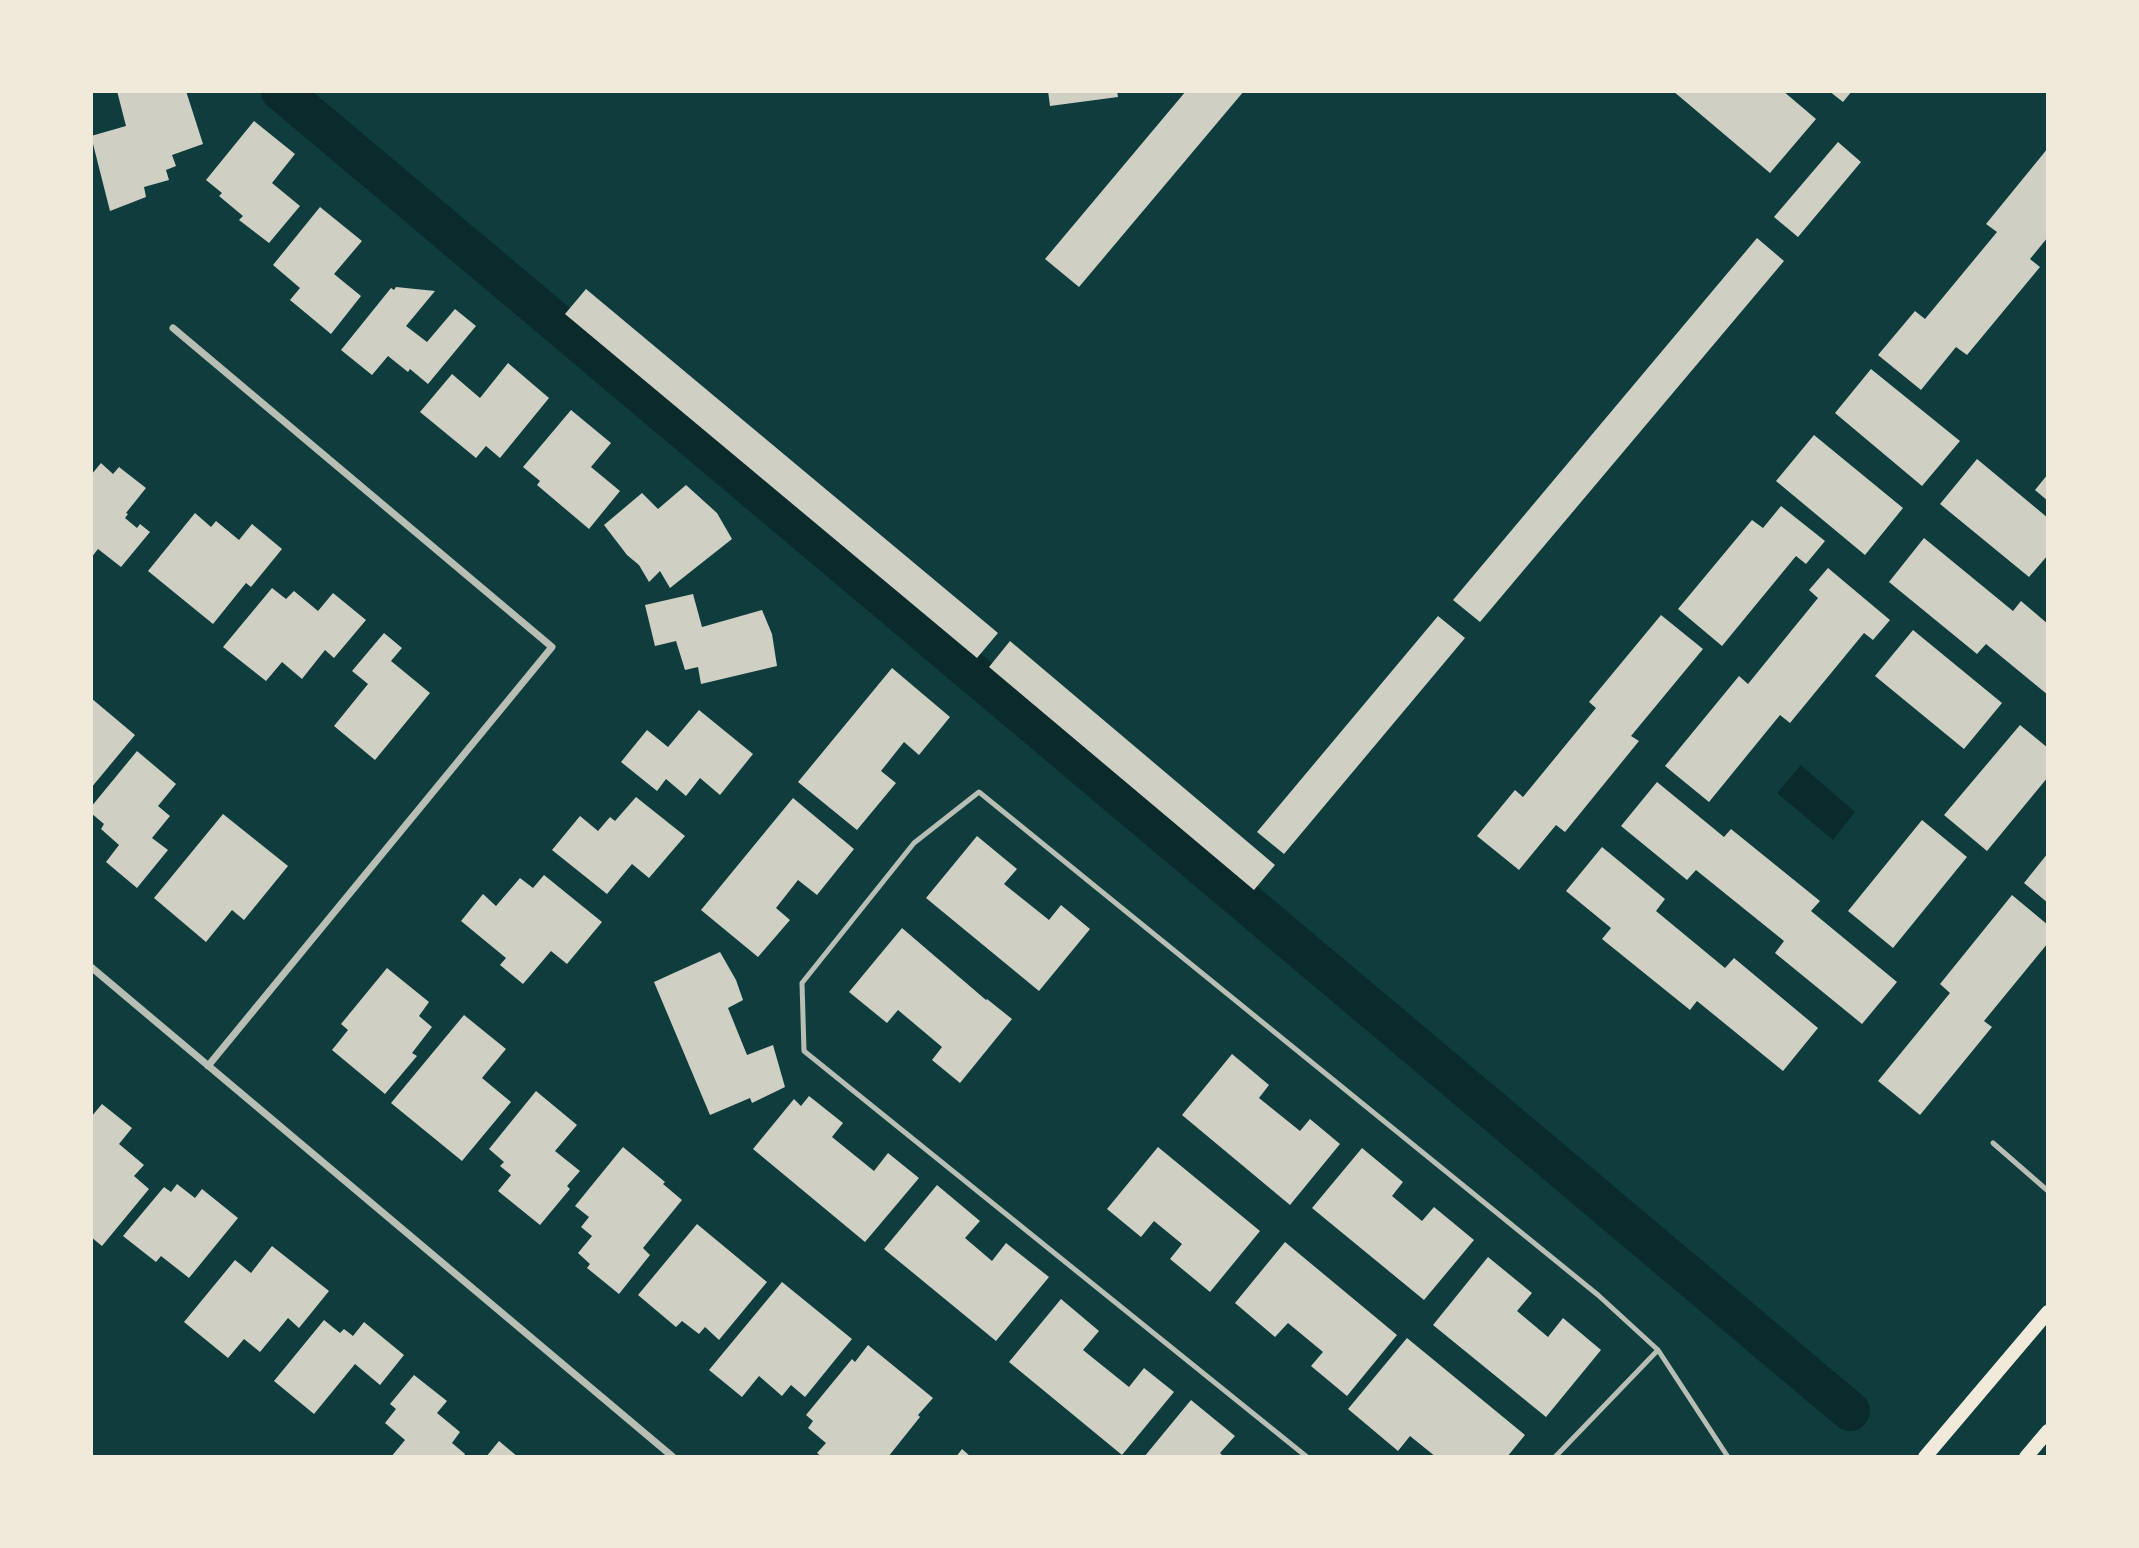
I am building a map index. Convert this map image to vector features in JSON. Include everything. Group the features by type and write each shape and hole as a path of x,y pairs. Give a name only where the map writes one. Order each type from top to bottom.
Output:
{"main road":[{"path":"1925,1457 2048,1312"},
{"path":"2025,1457 2048,1431"}],"street":[{"path":"173,328 552,647 208,1066"},
{"path":"91,967 673,1457"}],"lane":[{"path":"1307,1457 804,1051 802,983 914,843 979,792 1598,1295 1658,1350 1728,1457"},
{"path":"1993,1143 2048,1191"},
{"path":"1555,1457 1658,1350"}],"water":[{"path":"1801,765 1855,812 1833,840 1777,793"}],"building":[{"path":"117,91 186,91 203,144 172,155 176,166 166,170 169,180 144,187 146,197 110,211 91,136 126,126"},
{"path":"1048,91 1117,91 1118,97 1050,106"},
{"path":"1186,91 1244,91 1079,287 1045,259"},
{"path":"1673,91 1783,91 1816,119 1770,173"},
{"path":"1829,91 1852,91 1843,102"},
{"path":"254,121 295,154 272,183 300,206 269,243 239,220 243,216 219,196 222,193 206,180"},
{"path":"1838,142 1861,162 1798,237 1774,217"},
{"path":"2048,148 2048,237 2030,259 2040,267 1967,355 1956,347 1921,390 1878,355 1915,311 1925,319 1997,232 1986,224"},
{"path":"320,207 362,241 334,274 361,296 331,334 290,300 300,288 273,265"},
{"path":"1757,238 1784,261 1480,622 1453,600"},
{"path":"396,287 435,291 406,326 427,342 455,309 476,326 428,384 388,356 372,375 341,350 391,288 394,290"},
{"path":"586,289 998,633 977,658 565,314"},
{"path":"508,363 549,398 500,458 486,446 476,458 420,412 452,374 480,398"},
{"path":"1871,369 1960,441 1922,486 1835,413"},
{"path":"571,410 611,443 591,467 620,491 589,529 537,485 540,481 523,467"},
{"path":"1814,435 1903,508 1865,555 1776,481"},
{"path":"1977,459 2048,518 2048,555 2029,577 1940,504"},
{"path":"101,463 113,474 119,467 146,488 125,518 137,528 140,524 150,532 121,567 98,549 91,558 91,475"},
{"path":"2048,474 2048,501 2035,490"},
{"path":"686,485 717,513 732,539 670,588 660,571 649,582 639,565 627,555 604,525 642,493 658,509"},
{"path":"1781,506 1825,541 1806,564 1796,556 1722,646 1678,609 1752,520 1763,528"},
{"path":"195,513 211,527 216,521 239,540 252,524 282,549 251,587 246,583 213,624 148,571"},
{"path":"1924,538 2013,611 2021,601 2048,624 2048,695 1986,644 1977,654 1889,582"},
{"path":"1828,568 1890,620 1873,640 1864,633 1790,723 1780,715 1709,802 1665,766 1739,676 1748,684 1818,598 1809,590"},
{"path":"272,588 286,599 294,591 318,611 333,593 366,620 334,658 325,650 302,679 282,662 266,681 223,647"},
{"path":"693,594 702,627 762,610 772,634 777,666 701,684 698,667 685,670 676,641 655,646 645,605"},
{"path":"1661,615 1703,649 1631,736 1639,741 1565,832 1556,825 1519,870 1477,836 1515,790 1523,797 1596,708 1589,702"},
{"path":"1438,616 1465,638 1284,854 1257,832"},
{"path":"1913,630 2002,703 1964,749 1875,676"},
{"path":"384,633 402,648 391,661 430,693 375,760 334,726 368,684 352,671"},
{"path":"1010,641 1275,865 1254,890 989,667"},
{"path":"892,668 950,717 919,755 904,742 881,771 896,783 857,830 798,782"},
{"path":"91,698 135,735 91,788"},
{"path":"699,710 753,754 720,795 700,778 686,796 666,779 657,791 621,762 647,730 668,747"},
{"path":"2020,725 2048,748 2048,777 1987,851 1944,815"},
{"path":"137,751 176,784 158,806 170,816 152,838 168,850 137,888 106,862 119,845 101,829 104,824 91,813 91,807"},
{"path":"1657,782 1724,837 1731,829 1820,901 1811,911 1897,982 1862,1024 1775,953 1784,941 1696,870 1687,880 1621,826"},
{"path":"636,797 685,836 649,878 632,864 607,894 552,850 580,816 598,831 610,817 615,821"},
{"path":"793,798 854,849 817,895 798,880 776,908 790,920 758,957 701,910"},
{"path":"223,814 288,866 244,920 232,910 206,942 154,898"},
{"path":"1922,820 1967,857 1893,948 1848,911"},
{"path":"977,836 1017,869 1004,884 1049,920 1061,905 1090,929 1039,991 926,898"},
{"path":"1602,847 1665,899 1656,911 1725,968 1734,958 1818,1028 1783,1071 1697,1001 1690,1010 1602,939 1611,928 1566,891"},
{"path":"2048,853 2048,903 2024,883"},
{"path":"544,875 602,922 567,964 551,951 523,984 500,965 506,958 461,921 483,894 496,906 520,878 533,888"},
{"path":"2012,895 2048,925 2048,943 1984,1021 1992,1027 1920,1115 1878,1081 1950,993 1940,984"},
{"path":"902,928 1012,1019 960,1083 932,1060 942,1047 898,1010 887,1023 849,992"},
{"path":"720,952 736,980 743,1000 728,1008 747,1055 773,1045 785,1087 752,1103 750,1098 710,1115 654,982"},
{"path":"387,968 429,1002 419,1016 432,1027 412,1053 417,1056 385,1094 332,1050 348,1030 341,1024"},
{"path":"464,1015 506,1049 482,1078 511,1102 462,1161 391,1103"},
{"path":"1232,1054 1269,1085 1259,1098 1300,1131 1310,1119 1340,1144 1290,1205 1182,1115"},
{"path":"536,1091 577,1125 555,1151 580,1171 567,1186 570,1189 540,1225 498,1191 511,1175 500,1166 504,1162 489,1149"},
{"path":"809,1096 843,1123 832,1137 874,1171 888,1153 919,1178 865,1242 753,1149 794,1099 801,1106"},
{"path":"102,1104 132,1128 119,1144 144,1165 134,1176 149,1189 102,1246 91,1237 91,1117"},
{"path":"623,1147 682,1200 643,1248 650,1255 619,1294 587,1268 590,1264 578,1253 592,1236 581,1227 589,1217 575,1206"},
{"path":"1158,1147 1260,1231 1210,1292 1170,1259 1182,1244 1154,1221 1141,1237 1107,1209"},
{"path":"1362,1148 1403,1182 1392,1196 1422,1221 1434,1207 1474,1240 1424,1300 1312,1208"},
{"path":"177,1184 195,1198 202,1189 238,1218 189,1278 161,1256 156,1262 123,1236 164,1187 171,1192"},
{"path":"937,1185 980,1221 965,1238 992,1261 1006,1243 1049,1277 996,1341 884,1249"},
{"path":"697,1224 767,1282 719,1340 705,1327 699,1334 682,1321 676,1327 638,1295"},
{"path":"1285,1242 1397,1335 1347,1396 1311,1366 1323,1352 1288,1323 1275,1337 1235,1303"},
{"path":"272,1246 329,1291 299,1328 288,1318 260,1352 244,1339 228,1358 184,1322 235,1260 251,1273"},
{"path":"1488,1257 1532,1293 1517,1311 1548,1337 1563,1318 1601,1350 1546,1417 1433,1325"},
{"path":"782,1282 852,1339 805,1397 791,1385 782,1396 759,1376 742,1397 709,1370"},
{"path":"1061,1299 1099,1331 1083,1350 1129,1387 1144,1368 1174,1392 1122,1455 1009,1362"},
{"path":"324,1320 340,1333 344,1329 353,1336 364,1322 404,1355 380,1385 355,1364 314,1414 274,1381"},
{"path":"1407,1338 1525,1435 1507,1457 1436,1457 1410,1436 1398,1451 1348,1409"},
{"path":"868,1345 933,1398 888,1457 822,1457 817,1453 826,1443 808,1428 813,1421 806,1415 852,1359 855,1362"},
{"path":"414,1375 447,1401 437,1413 460,1432 452,1443 465,1454 463,1457 391,1457 405,1440 385,1423 396,1409 390,1404"},
{"path":"1191,1400 1235,1436 1220,1453 1224,1457 1144,1457"},
{"path":"499,1441 518,1457 486,1457"},
{"path":"962,1449 971,1457 956,1457"}],"waterway":[{"path":"281,91 1850,1411"}]}
